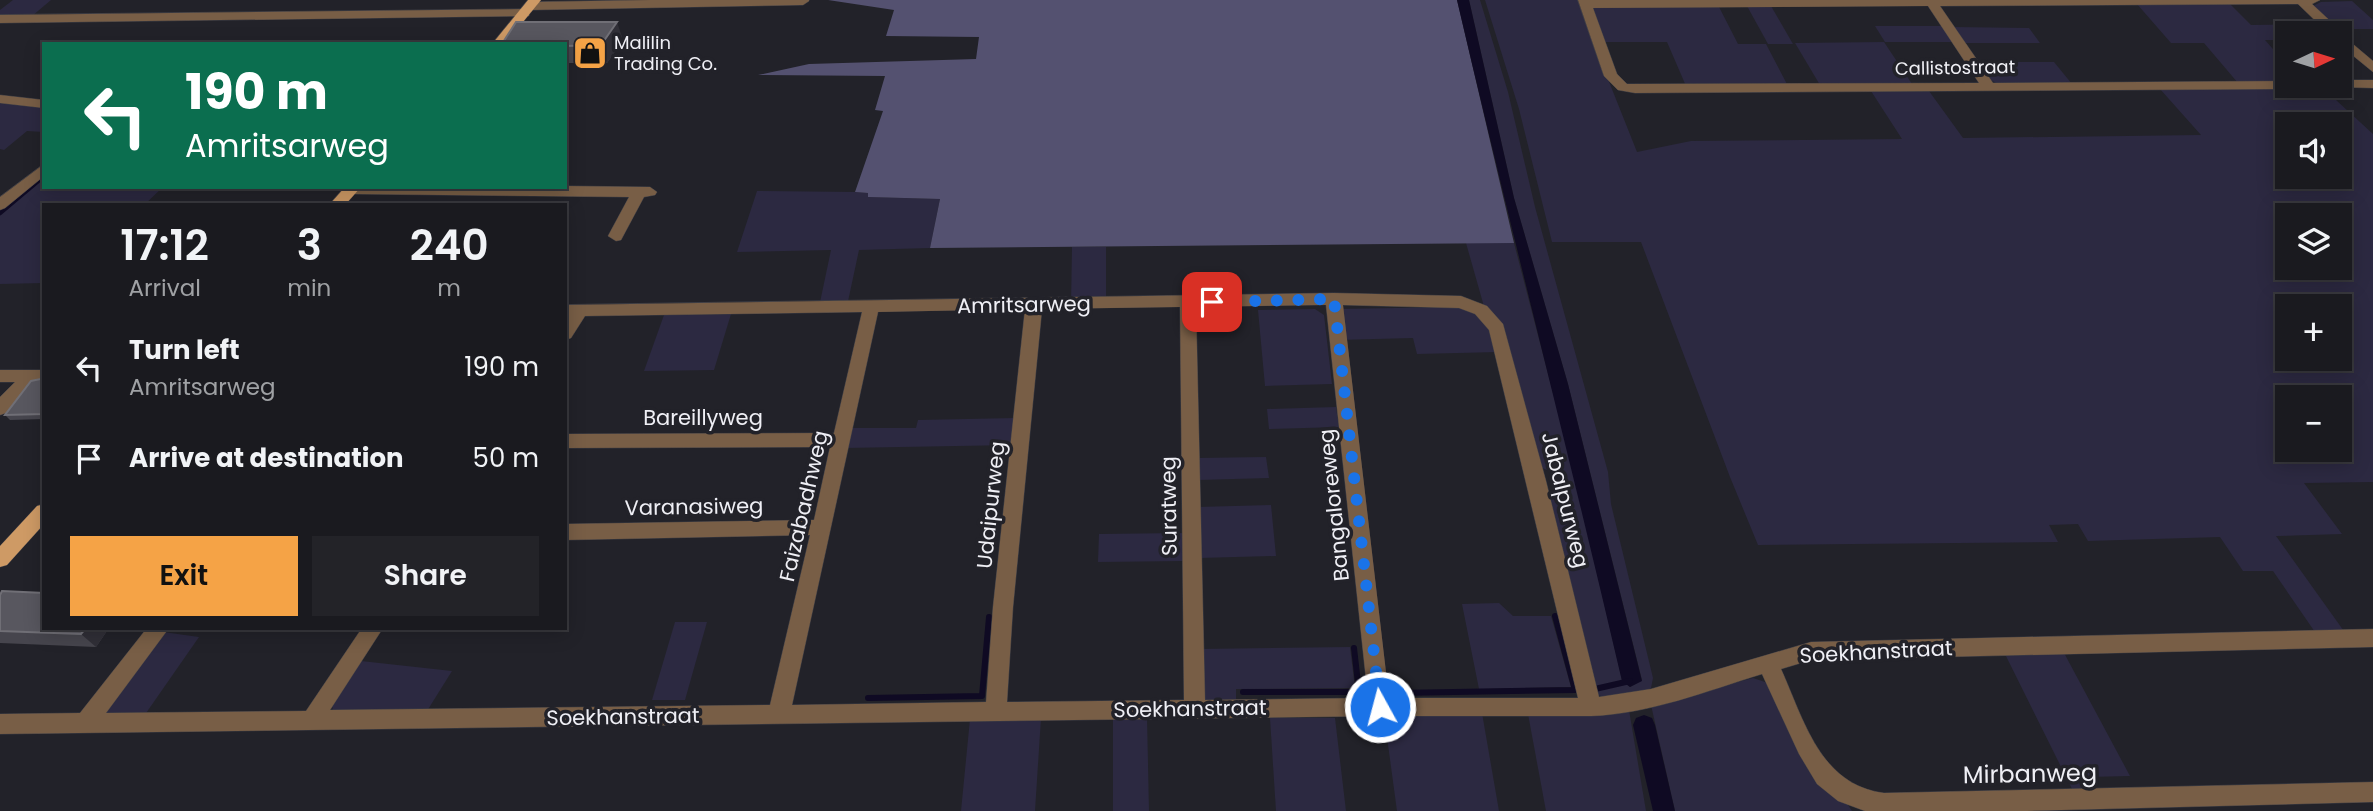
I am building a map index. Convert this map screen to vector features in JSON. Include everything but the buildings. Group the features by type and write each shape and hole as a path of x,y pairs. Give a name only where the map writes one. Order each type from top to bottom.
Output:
{"main road":[{"path":"500,42 530,6"},
{"path":"338,203 352,189"},
{"path":"0,559 42,513"}],"street":[{"path":"2301,0 2323,21"},
{"path":"1585,2 2314,0"},
{"path":"0,19 803,1"},
{"path":"1931,1 1989,87"},
{"name":"Callistostraat","path":"1585,2 1611,76 1623,87 1635,89 2275,85"},
{"path":"2352,49 2373,68"},
{"path":"2352,84 2373,84"},
{"path":"0,99 42,104"},
{"path":"0,205 42,170"},
{"path":"426,189 645,192 616,236"},
{"name":"Amritsarweg","path":"573,311 1334,299 1461,302 1481,310"},
{"name":"Bangaloreweg","path":"1334,299 1380,707"},
{"name":"Suratweg","path":"1188,302 1195,709"},
{"name":"Udaipurweg","path":"996,711 1003,607 1034,304"},
{"name":"Faizabadhweg","path":"779,714 871,307"},
{"name":"Jabalpurweg","path":"1481,310 1497,328 1591,707"},
{"path":"567,328 573,311"},
{"path":"0,376 37,377"},
{"path":"0,408 37,377"},
{"name":"Bareillyweg","path":"567,441 842,440"},
{"name":"Varanasiweg","path":"567,532 823,527"},
{"path":"85,724 157,630"},
{"path":"311,721 372,630"},
{"name":"Soekhanstraat","path":"0,724 996,711 1591,707 1613,706 1651,698 1811,651 2373,638"},
{"name":"Mirbanweg","path":"1768,662 1816,764 1832,784 1862,801 1884,804 2373,792"}],"shaded area":[{"path":"13,0 51,0 32,16 0,16 0,10"},
{"path":"828,0 1457,0 1514,243 930,248 940,199 868,197 868,193 855,192 883,111 875,110 885,76 758,75 809,64 976,59 979,37 886,36 894,10"},
{"path":"1457,0 1469,0 1514,198 1568,384 1642,681 1630,687 1622,681"},
{"path":"1469,0 1480,0 1508,92 1535,207 1608,472 1611,504 1653,678 1651,688 1631,695 1607,697 1594,694 1550,499 1562,490 1558,475 1540,467 1485,310 1466,243 1514,243 1573,470 1622,680 1630,687 1642,680 1568,384 1514,198"},
{"path":"1485,0 1581,0 1600,59 1637,152 1691,141 1902,139 1871,91 1929,91 1963,138 2201,135 2160,89 2275,89 2275,98 2334,98 2349,112 2275,112 2275,189 2352,189 2352,115 2373,134 2373,482 2304,483 2342,534 2276,536 2346,634 2317,635 2273,571 2243,571 2220,537 2088,541 2078,524 2049,525 2058,542 1758,545 1641,242 1552,242 1519,109"},
{"path":"2352,1 2373,20 2373,29 2352,29 2352,21 2327,21 2313,6 2321,2"},
{"path":"2229,3 2251,25 2275,25 2275,40 2265,40 2275,51 2275,83 2238,83 2204,43 2171,43 2137,4"},
{"path":"1718,5 1738,44 1766,44 1788,86 1686,86 1667,42 1604,42 1593,8"},
{"path":"1747,6 1771,6 1793,44 1768,44"},
{"path":"1875,26 1943,26 1954,42 1885,42"},
{"path":"1952,27 2029,28 2040,43 1962,43"},
{"path":"1884,42 1912,84 1820,85 1795,43"},
{"path":"1976,62 2054,62 2072,84 1998,84 1989,79"},
{"path":"0,103 42,107 42,132 27,131 4,150 0,149"},
{"path":"42,175 42,189 161,189 146,203 42,203 42,283 0,284 0,210"},
{"path":"757,191 855,192 869,193 869,197 940,199 930,248 859,250 847,306 819,307 831,250 737,252"},
{"path":"1072,247 1106,247 1106,305 1071,306"},
{"path":"1456,307 1475,313 1486,321 1498,352 1417,354 1413,338 1337,340 1337,309"},
{"path":"1315,309 1324,315 1332,384 1265,386 1258,310"},
{"path":"731,314 714,370 644,371 664,315"},
{"path":"1336,407 1339,427 1269,429 1267,409"},
{"path":"1016,418 1013,445 844,448 848,428 916,428 918,420"},
{"path":"1266,457 1269,478 1198,480 1197,458"},
{"path":"1271,505 1276,556 1199,558 1197,507"},
{"path":"1183,533 1184,561 1098,562 1099,534"},
{"path":"1499,603 1513,616 1551,616 1571,687 1479,689 1462,604"},
{"path":"675,622 707,622 685,700 652,700"},
{"path":"163,632 199,637 144,716 108,716 102,710"},
{"path":"1350,647 1355,688 1236,689 1236,701 1205,700 1199,649"},
{"path":"2063,651 2130,776 2087,777 2093,792 2074,793 2004,652"},
{"path":"361,661 452,671 427,711 333,711 332,705"},
{"path":"1753,678 1765,682 1773,691 1852,811 1675,811 1651,705"},
{"path":"1629,710 1646,811 1546,811 1528,714"},
{"path":"1482,713 1499,811 1397,811 1384,715"},
{"path":"1113,717 1147,717 1149,811 1113,811"},
{"path":"1041,718 1035,811 961,811 970,719"},
{"path":"1270,718 1335,718 1346,811 1276,811"}],"waterway":[{"path":"0,213 42,178"},
{"path":"1396,693 1575,690 1555,616"},
{"path":"868,698 982,696 989,617"},
{"path":"1243,692 1359,692 1354,648"},
{"path":"1595,689 1630,681"},
{"path":"1644,725 1664,811"}],"place":[{"name":"Malilin Trading Co.","path":"590,53"}],"route":[{"path":"1212,302 1334,299 1380,707"}]}
